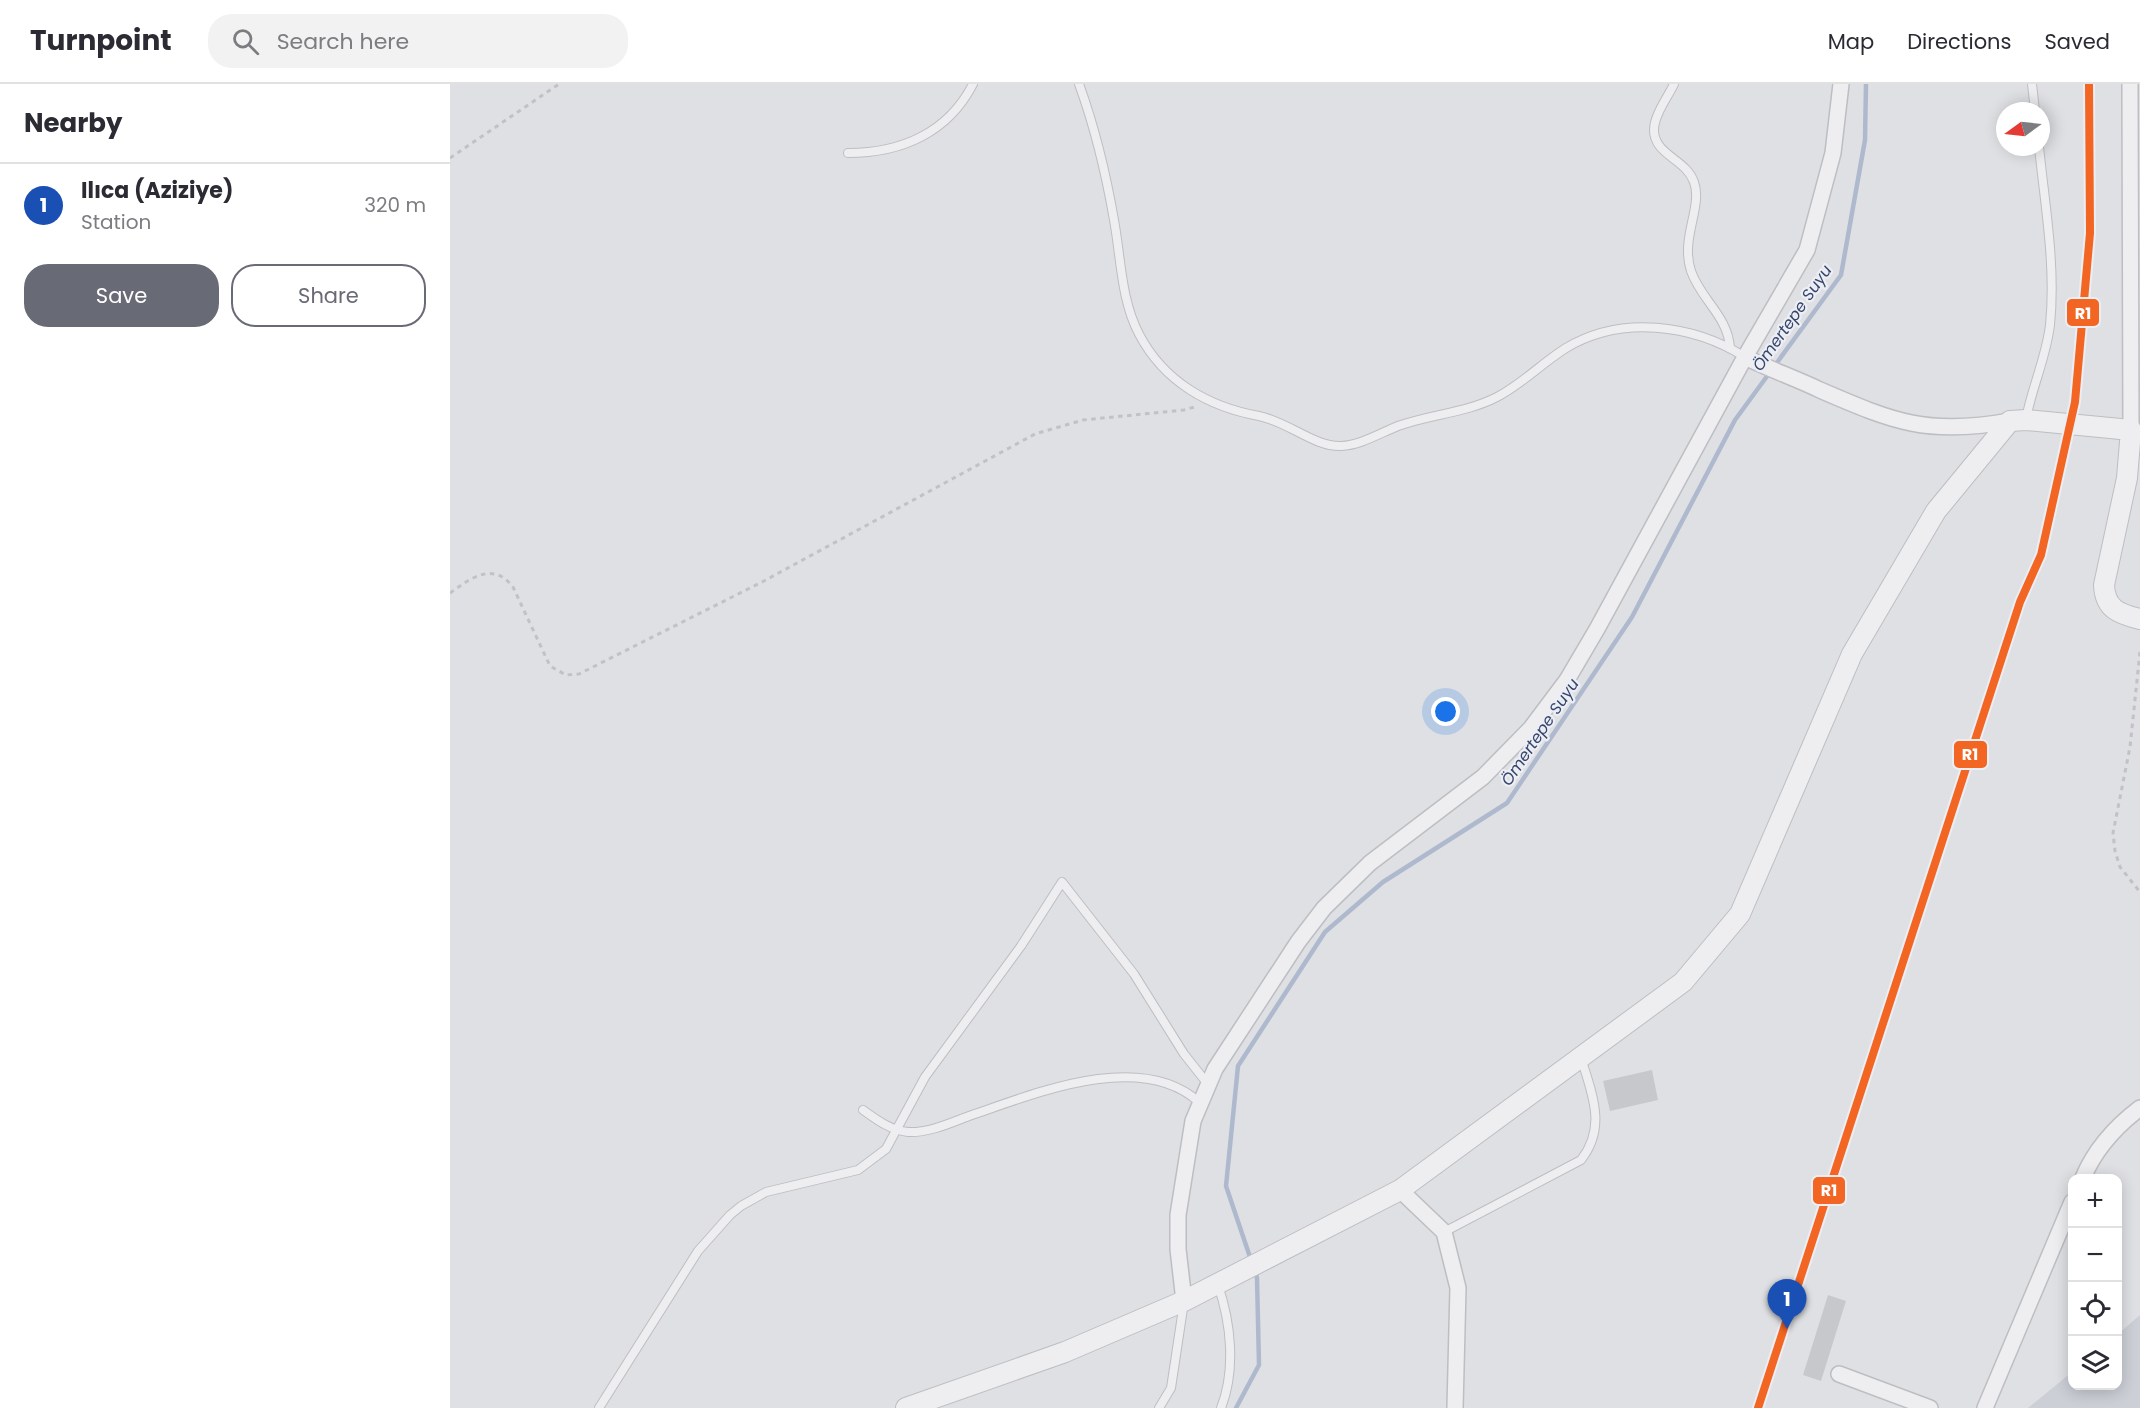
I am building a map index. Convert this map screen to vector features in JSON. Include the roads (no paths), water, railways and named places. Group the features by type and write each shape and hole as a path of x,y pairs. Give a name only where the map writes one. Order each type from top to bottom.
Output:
{"street":[{"path":"1184,1301 1178,1250 1178,1215 1193,1121 1207,1083 1298,942 1324,908 1370,863 1483,777 1516,745 1550,705 1588,646 1745,357 1807,250 1833,153 1841,84"},
{"path":"2130,84 2136,310 2131,430 2127,478 2103,585 2104,596 2115,611 2140,619"},
{"path":"1745,357 1858,408 1917,425 1962,427 2018,421 2131,430"},
{"path":"906,1408 1065,1352 1184,1301 1400,1190 1683,982 1740,914 1852,654 1936,511 2018,421"},
{"path":"2084,1174 2089,1162 2116,1126 2140,1108"},
{"path":"1400,1190 1444,1232 1458,1288 1455,1408"},
{"path":"1985,1408 2068,1214"},
{"path":"1839,1374 1930,1408"}],"lane":[{"path":"848,153 892,148 930,133 956,111 973,84"},
{"path":"1079,84 1108,185 1126,296 1134,321 1156,360 1187,388 1209,402 1232,411 1288,425 1318,443 1348,446 1400,425 1478,405 1514,387 1569,347 1609,331 1638,328 1668,329 1698,334 1745,357"},
{"path":"1674,84 1655,123 1655,137 1660,147 1686,166 1694,179 1696,194 1687,239 1689,263 1697,284 1726,326 1730,348"},
{"path":"2032,84 2034,102"},
{"path":"2018,421 2030,401 2044,360 2051,307 2051,258 2040,156"},
{"path":"599,1408 698,1251 730,1215 766,1192 858,1170 878,1157 898,1130 925,1077 1022,946 1062,882 1115,947 1152,1001 1184,1054 1207,1083"},
{"path":"1444,1232 1581,1160 1588,1152 1595,1134 1597,1113 1581,1057"},
{"path":"863,1110 882,1124 898,1130 927,1131 1039,1093 1109,1079 1146,1078 1166,1081 1184,1090 1199,1102"},
{"path":"1221,1282 1229,1334 1229,1378 1221,1408"},
{"path":"1159,1408 1171,1388 1184,1301"}],"waterway":[{"name":"Ömertepe Suyu","path":"1251,1260 1226,1186 1238,1066 1325,932 1383,882 1507,803 1632,617 1735,420 1841,275 1865,140 1866,84"},
{"name":"Ömertepe Suyu","path":"1236,1408 1259,1365 1255,1271"}],"place":[{"name":"Ilıca (Aziziye)","path":"1787,1329"}]}
